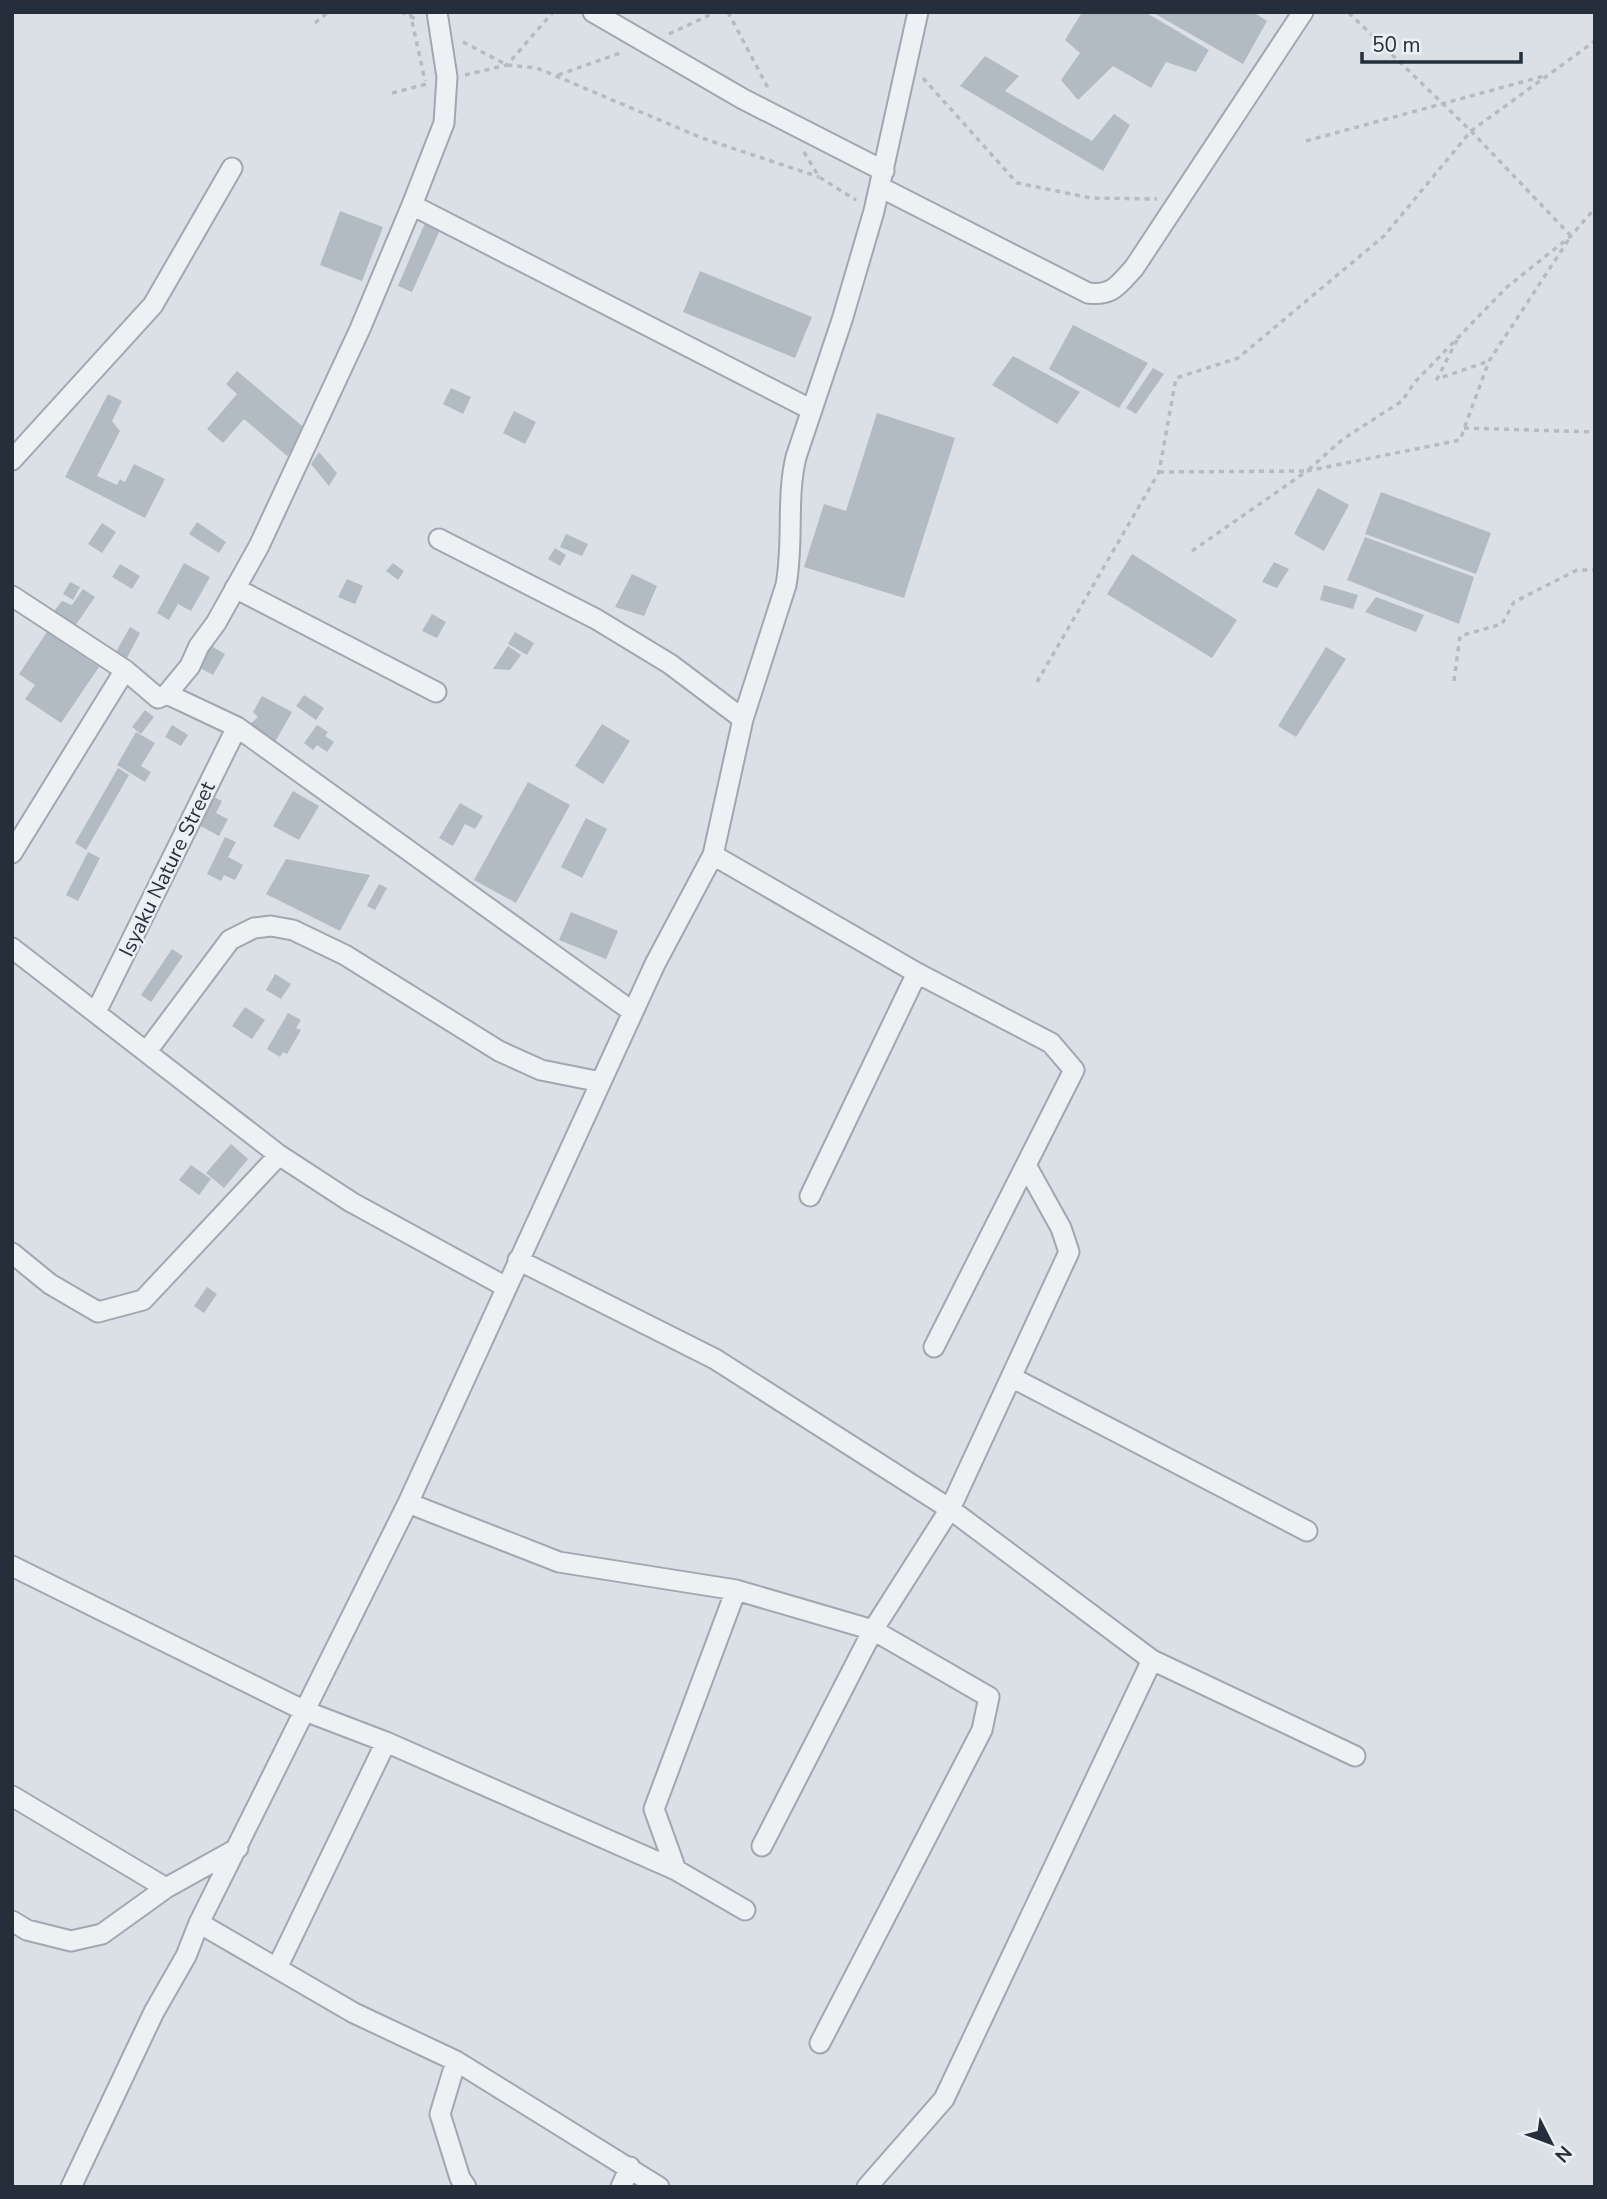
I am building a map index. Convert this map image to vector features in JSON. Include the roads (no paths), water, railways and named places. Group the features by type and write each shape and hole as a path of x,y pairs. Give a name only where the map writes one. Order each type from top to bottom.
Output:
{"street":[{"path":"593,12 882,179 1088,293 1104,295 1134,268 1303,12"},
{"path":"71,2187 154,2012 186,1956 199,1923 408,1503 655,964 713,855 743,719 786,585 790,565 791,479 842,320 882,179 918,12"},
{"path":"12,596 125,670 158,698 167,694 190,666 199,646 216,624 259,546 360,329 444,123 447,76 439,21"},
{"path":"12,460 153,305 232,168"},
{"path":"412,205 812,410"},
{"path":"439,539 596,619 670,664 743,719"},
{"path":"235,588 436,692"},
{"path":"12,853 125,670"},
{"path":"167,694 237,727 633,1012"},
{"name":"Isyaku Nature Street","path":"96,1012 237,727"},
{"path":"713,855 917,973 1051,1043 1074,1070 934,1347"},
{"path":"146,1051 230,940 254,928 271,926 293,930 345,955 499,1051 541,1070 601,1082"},
{"path":"12,948 279,1155 351,1202 506,1287"},
{"path":"810,1196 917,973"},
{"path":"12,1253 50,1283 98,1312 143,1300 279,1155"},
{"path":"762,1846 873,1630 950,1509 1069,1252 1061,1228 1026,1165"},
{"path":"518,1260 715,1359 950,1509 1152,1661 1355,1756"},
{"path":"1012,1377 1307,1531"},
{"path":"408,1503 559,1562 736,1590 873,1630 989,1697 982,1730 820,2043"},
{"path":"12,1566 305,1711 386,1742 676,1870 745,1910"},
{"path":"676,1870 654,1809 736,1590"},
{"path":"867,2187 944,2099 1152,1661"},
{"path":"276,1968 386,1742"},
{"path":"12,1796 166,1888"},
{"path":"12,1921 27,1930 71,1941 102,1934 166,1888 238,1848"},
{"path":"199,1923 354,2013 456,2061 659,2187"},
{"path":"456,2061 440,2115 460,2178 466,2187"},
{"path":"621,2187 630,2167"}]}
